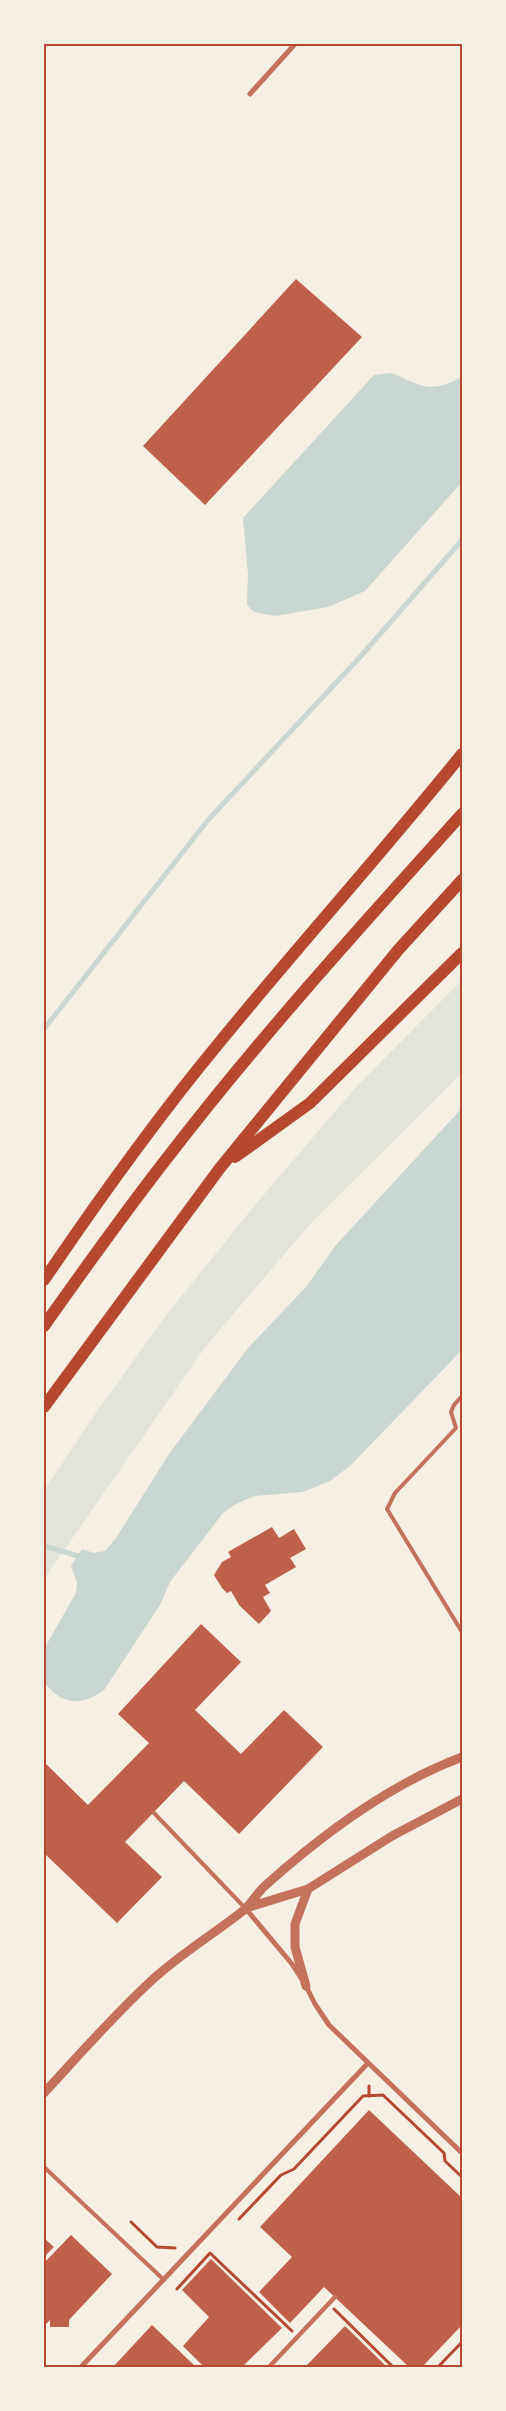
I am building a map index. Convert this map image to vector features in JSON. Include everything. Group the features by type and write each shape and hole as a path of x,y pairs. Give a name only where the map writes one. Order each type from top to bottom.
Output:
{"highway":[{"path":"44,1280 127,1162 218,1043 399,832 462,754"},
{"path":"44,1326 166,1160 226,1085 332,958 462,814"},
{"path":"44,1407 220,1168 393,956 462,880"},
{"path":"220,1168 310,1103 462,953"}],"street":[{"path":"250,94 295,44"},
{"path":"44,2093 151,1981 202,1939 246,1908 264,1886 341,1823 404,1784 462,1757"},
{"path":"246,1908 308,1889 392,1836 462,1799"},
{"path":"306,1986 295,1947 295,1924 308,1889"},
{"path":"246,1908 292,1964 329,2025 462,2152"},
{"path":"81,2367 368,2063"},
{"path":"269,2367 335,2297"}],"lane":[{"path":"462,1396 451,1412 456,1428 395,1493 388,1509 462,1632"},
{"path":"154,1813 246,1908"},
{"path":"44,2167 164,2280"}],"path":[{"path":"369,2086 370,2096"},
{"path":"240,2219 281,2175 294,2168 364,2096 383,2096 444,2154 444,2161 462,2177"},
{"path":"131,2222 157,2246 176,2248"},
{"path":"177,2289 210,2253 298,2336"},
{"path":"329,2303 393,2367"},
{"path":"438,2367 462,2342"}],"shaded area":[{"path":"391,373 411,382 433,387 462,377 462,482 365,591 328,607 275,616 254,612 247,605 248,574 243,518 374,375"},
{"path":"462,980 462,1073 311,1223 206,1346 44,1579 44,1491 100,1407 167,1314 255,1205 357,1086"},
{"path":"462,1108 462,1350 350,1466 330,1481 303,1492 254,1496 236,1504 223,1513 170,1582 160,1605 104,1690 79,1701 65,1699 58,1695 44,1682 44,1649 76,1593 77,1582 71,1566 82,1549 94,1553 105,1551 116,1538 169,1454 248,1348 306,1287 336,1245"}],"building":[{"path":"296,279 362,337 205,505 143,446"},
{"path":"272,1527 279,1538 294,1529 306,1549 290,1558 296,1567 265,1585 270,1593 263,1597 271,1611 259,1624 239,1605 231,1591 227,1593 222,1588 214,1575 222,1562 231,1557 228,1552"},
{"path":"201,1624 241,1662 195,1710 241,1754 284,1710 323,1747 239,1834 184,1781 125,1842 162,1877 117,1923 44,1853 44,1762 88,1805 149,1743 118,1714"},
{"path":"369,2110 462,2198 462,2325 422,2367 409,2367 324,2287 290,2323 259,2292 292,2257 260,2227"},
{"path":"71,2235 112,2274 69,2320 69,2327 50,2327 50,2320 44,2326 44,2263"},
{"path":"44,2238 54,2247 44,2257"},
{"path":"211,2259 282,2328 242,2367 204,2367 183,2346 209,2317 182,2290"},
{"path":"152,2325 196,2367 113,2367"},
{"path":"345,2326 387,2367 305,2367"}],"waterway":[{"path":"44,1029 208,820 361,656 462,540"},
{"path":"44,1546 78,1556"}]}
